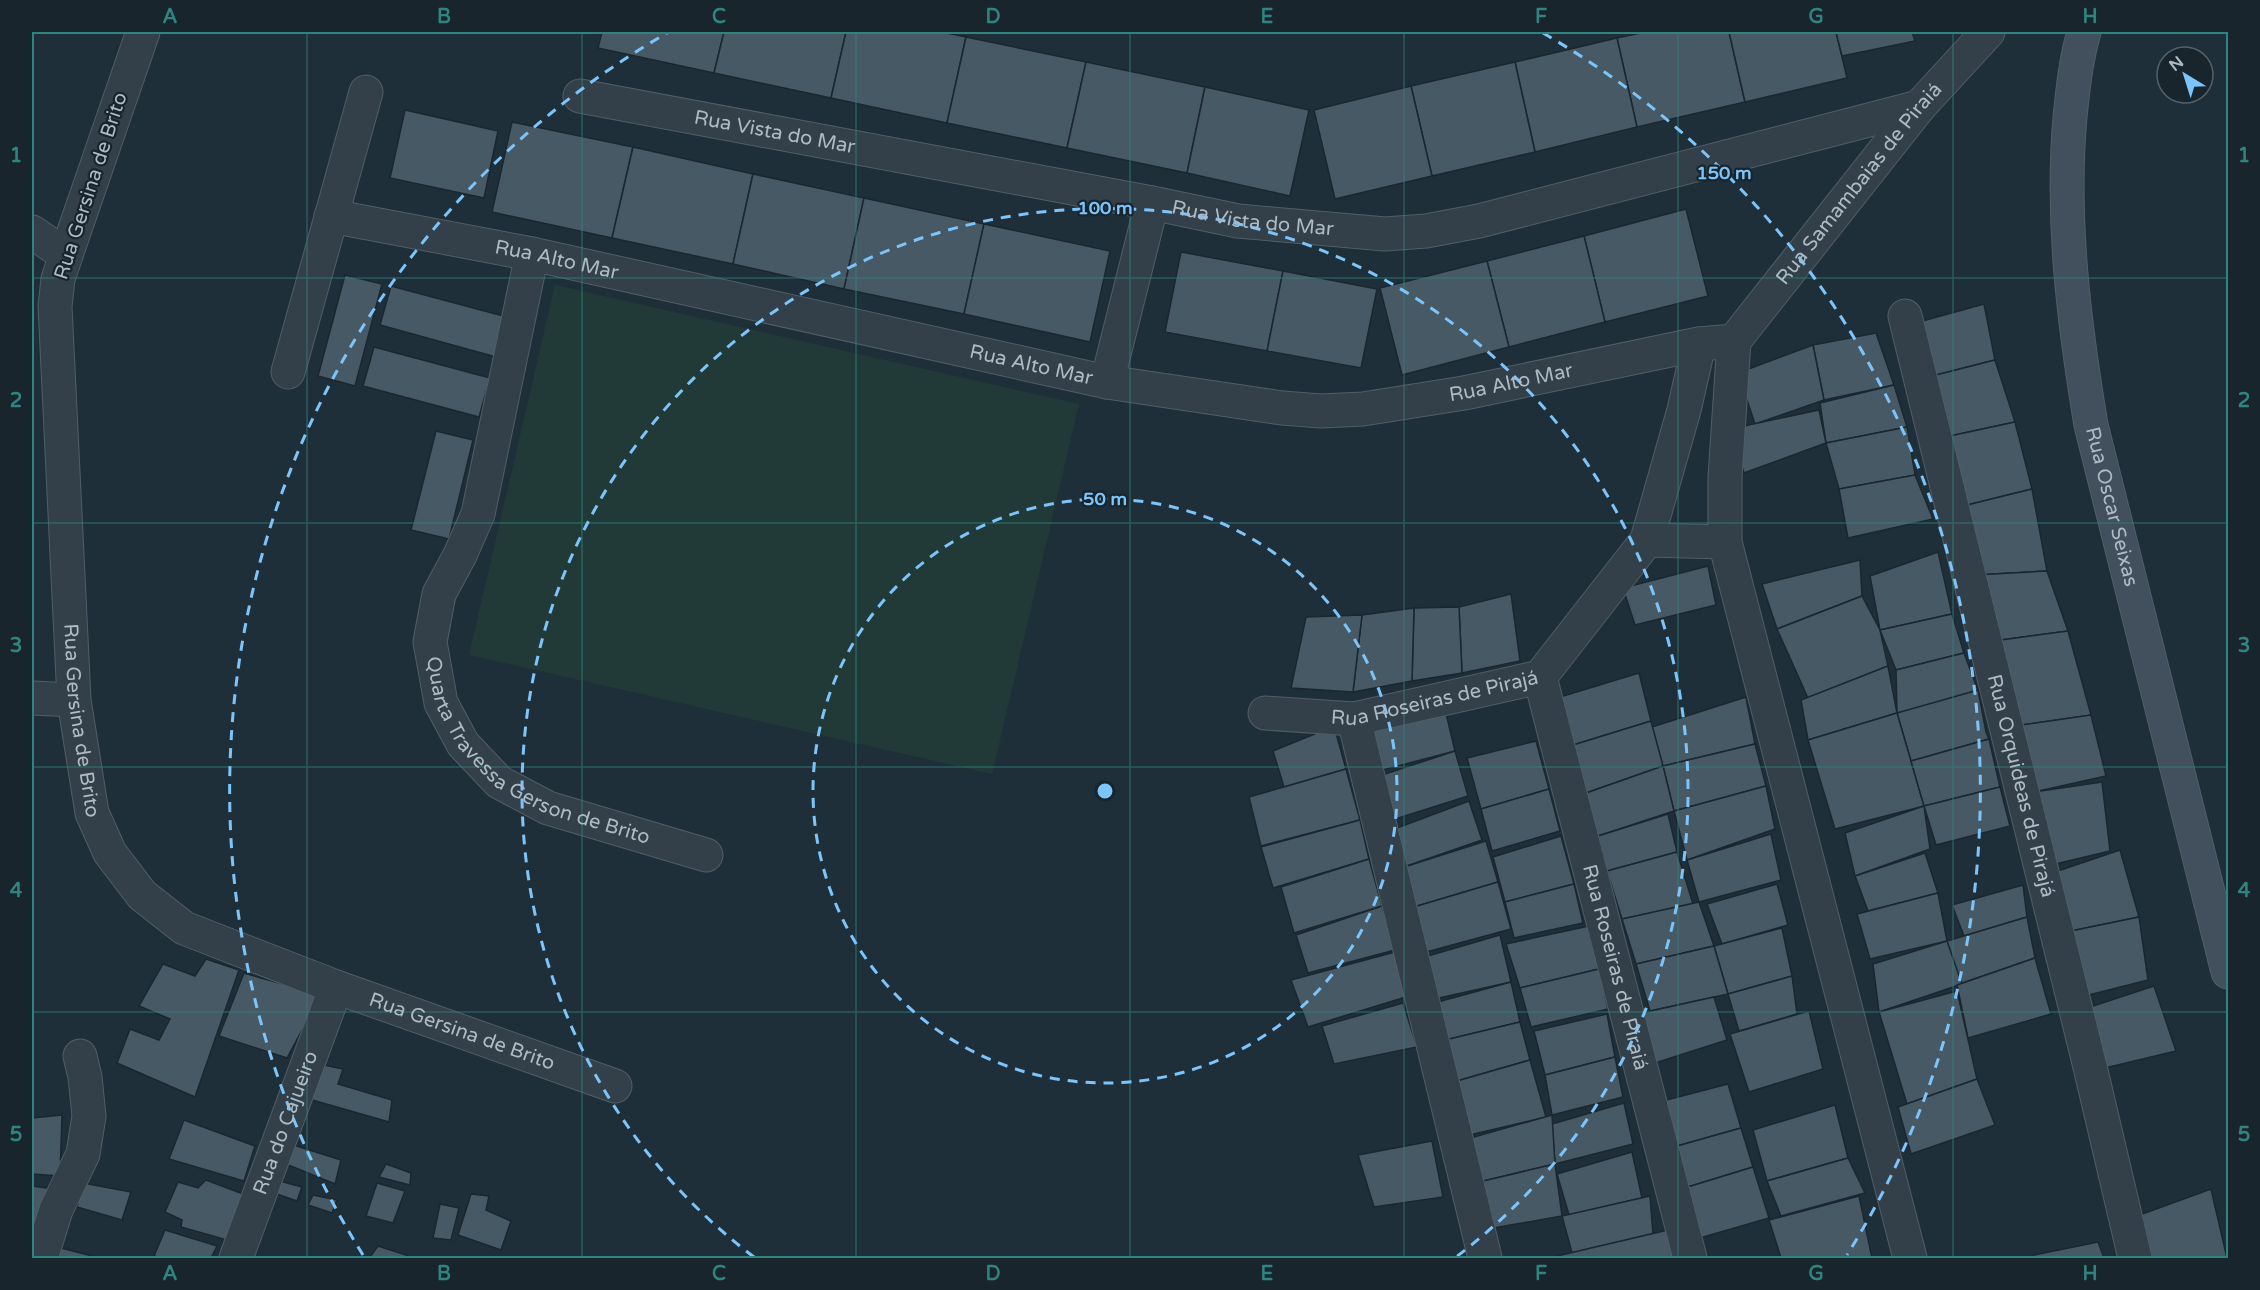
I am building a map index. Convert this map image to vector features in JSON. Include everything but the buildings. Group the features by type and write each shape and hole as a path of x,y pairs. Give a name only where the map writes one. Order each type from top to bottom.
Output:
{"main road":[{"name":"Rua Oscar Seixas","path":"2084,32 2073,84 2067,157 2067,209 2079,357 2091,425 2229,972"}],"street":[{"name":"Rua Gersina de Brito","path":"143,32 58,279 55,306 74,700 92,813 110,854 142,895 184,928 336,987 615,1086"},
{"name":"Rua Samambaias de Piraiá","path":"1734,341 1919,107 1988,32"},
{"path":"288,372 366,92"},
{"name":"Rua Vista do Mar","path":"580,96 1238,221 1385,234 1426,231 1479,221 1919,107"},
{"path":"1107,382 1152,203"},
{"name":"Rua Alto Mar","path":"331,216 532,254 1107,382 1282,408 1321,411 1363,409 1464,393 1699,344 1734,341"},
{"path":"32,232 66,255"},
{"name":"Quarta Travessa Gerson de Brito","path":"532,254 478,514 439,594 430,642 441,703 463,744 499,782 548,808 706,855"},
{"name":"Rua Orquideas de Pirajá","path":"1905,316 2135,1258"},
{"path":"1734,341 1725,477 1725,542 1910,1258"},
{"name":"Rua Roseiras de Pirajá","path":"1265,713 1354,719 1540,677 1647,540 1684,410 1699,344"},
{"path":"1647,540 1725,542"},
{"name":"Rua Roseiras de Piraiá","path":"1540,677 1690,1258"},
{"path":"32,698 74,700"},
{"path":"1354,719 1485,1258"},
{"name":"Rua do Cajueiro","path":"236,1258 336,987"},
{"path":"41,1258 56,1210 83,1154 89,1116 85,1077 80,1056"}],"green space":[{"path":"555,285 1079,404 992,774 469,655"}]}
